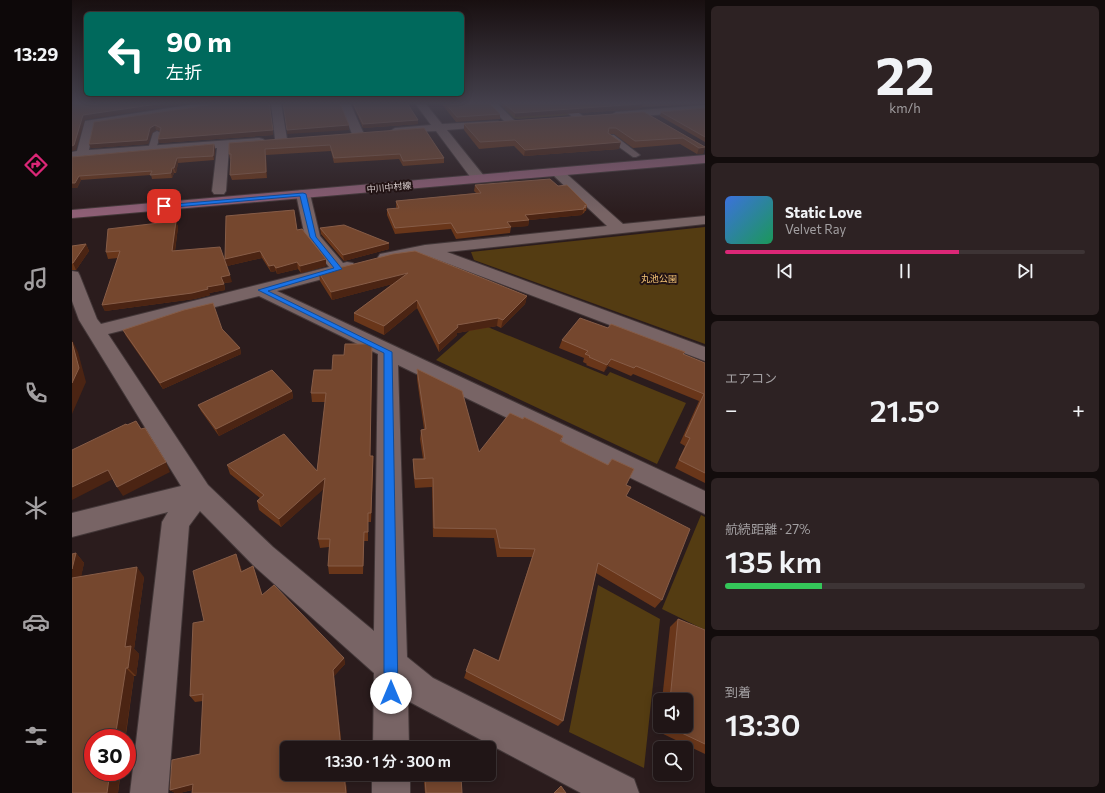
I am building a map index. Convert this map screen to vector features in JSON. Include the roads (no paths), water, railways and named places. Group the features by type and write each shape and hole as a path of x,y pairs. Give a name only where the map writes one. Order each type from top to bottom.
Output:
{"main road":[{"name":"中川中村線","path":"72,214 303,194 636,155 705,150"},
{"name":"中川中村線","path":"72,204 219,191 476,174 557,172 705,159"}],"street":[{"path":"83,140 77,155 277,140"},
{"path":"449,140 476,174"},
{"path":"219,191 223,144"},
{"path":"557,172 619,230"},
{"path":"303,194 313,237 338,269"},
{"path":"86,324 261,290 392,255 425,250 705,220"},
{"path":"425,250 705,354"},
{"path":"72,276 86,324 199,493 263,556 421,690 620,793"},
{"path":"261,290 705,503"},
{"path":"388,352 391,741"},
{"path":"72,525 199,493"},
{"path":"149,793 176,522 199,493"},
{"path":"391,781 391,793"}],"lane":[{"path":"152,149 155,140"},
{"path":"615,140 636,155"}],"park label":[{"name":"丸池公園","path":"659,278"}]}
